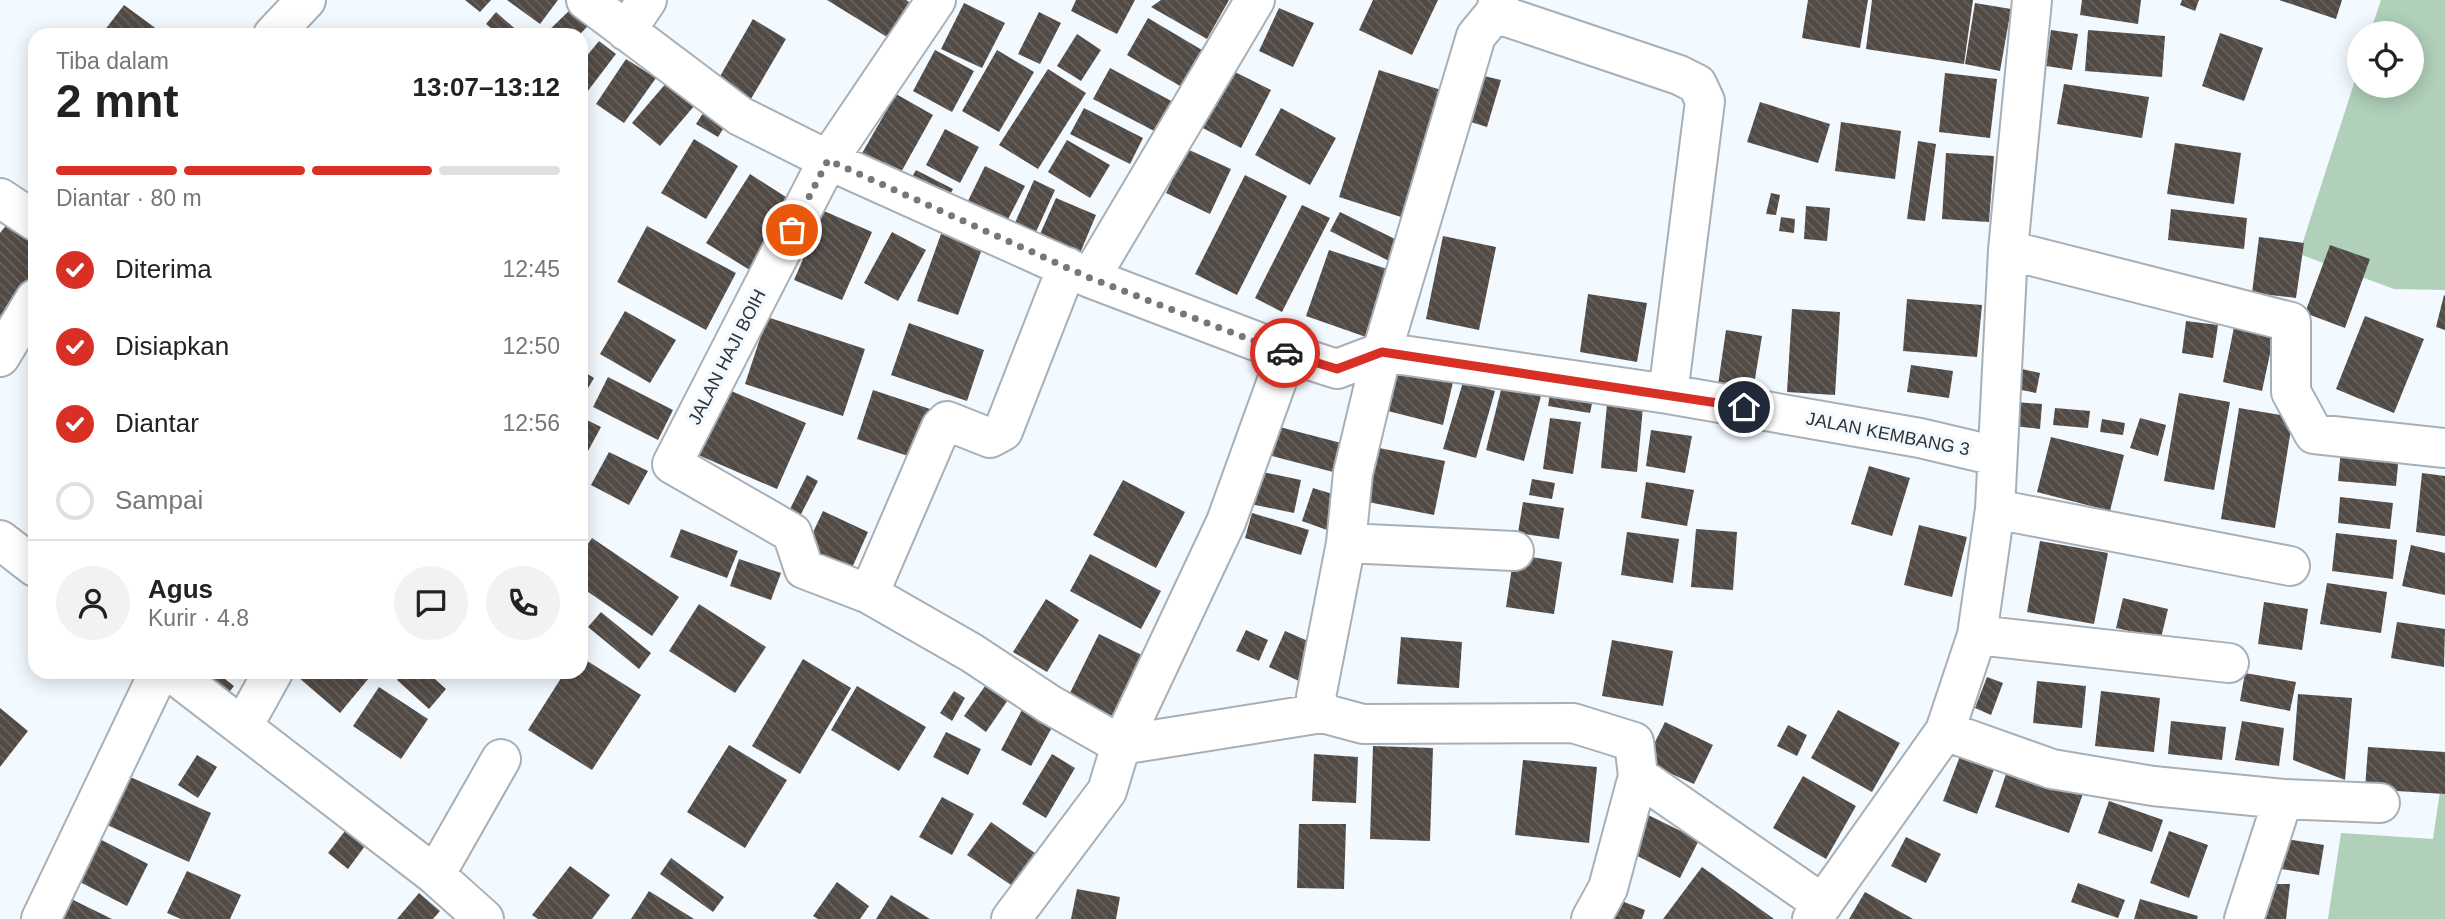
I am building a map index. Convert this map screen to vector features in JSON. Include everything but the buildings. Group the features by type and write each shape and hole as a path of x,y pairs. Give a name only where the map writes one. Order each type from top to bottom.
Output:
{"street":[{"path":"279,28 306,0"},
{"name":"JALAN KEMBANG 3","path":"586,0 740,116 969,226 1078,272 1287,353 1337,369 1382,352 1668,394 1920,438 1996,456"},
{"path":"626,32 647,0"},
{"name":"JALAN HAJI BOIH","path":"869,594 804,569 792,533 672,464 828,160 936,0"},
{"path":"1255,0 1078,272 1003,431 990,438 955,422 947,421 941,427 869,594 972,653 1049,704 1121,745 1322,713 1363,723 1573,723 1634,742 1638,776 1608,888 1591,919"},
{"path":"1638,776 1817,912 1944,731 1977,635 1995,509 2008,250 2032,0"},
{"path":"1322,713 1316,697 1346,543 1353,473 1382,352 1476,36 1497,6 1679,75 1697,84 1705,101 1668,394"},
{"path":"0,198 28,216"},
{"path":"2008,250 2291,322 2291,392 2314,434 2445,447"},
{"path":"0,357 28,311"},
{"path":"1011,919 1107,791 1121,745 1226,522 1287,353"},
{"path":"1995,509 2290,566"},
{"path":"0,540 28,562"},
{"path":"1346,543 1514,551"},
{"path":"1977,635 2229,663"},
{"path":"41,919 156,679"},
{"path":"180,679 435,875 484,919"},
{"path":"243,726 269,679"},
{"path":"1944,731 2052,769 2152,786 2283,799 2380,803"},
{"path":"435,875 501,759"},
{"path":"2244,919 2283,799"}],"green space":[{"path":"2381,0 2445,0 2445,290 2394,289 2299,254 2349,98 2424,98 2424,21 2374,21"},
{"path":"2445,757 2445,919 2328,919 2341,833 2433,839"}],"way so far":[{"path":"792,230 828,160 969,226 1090,278 1285,353"}],"route":[{"path":"1285,353 1337,369 1382,352 1744,407"}]}
